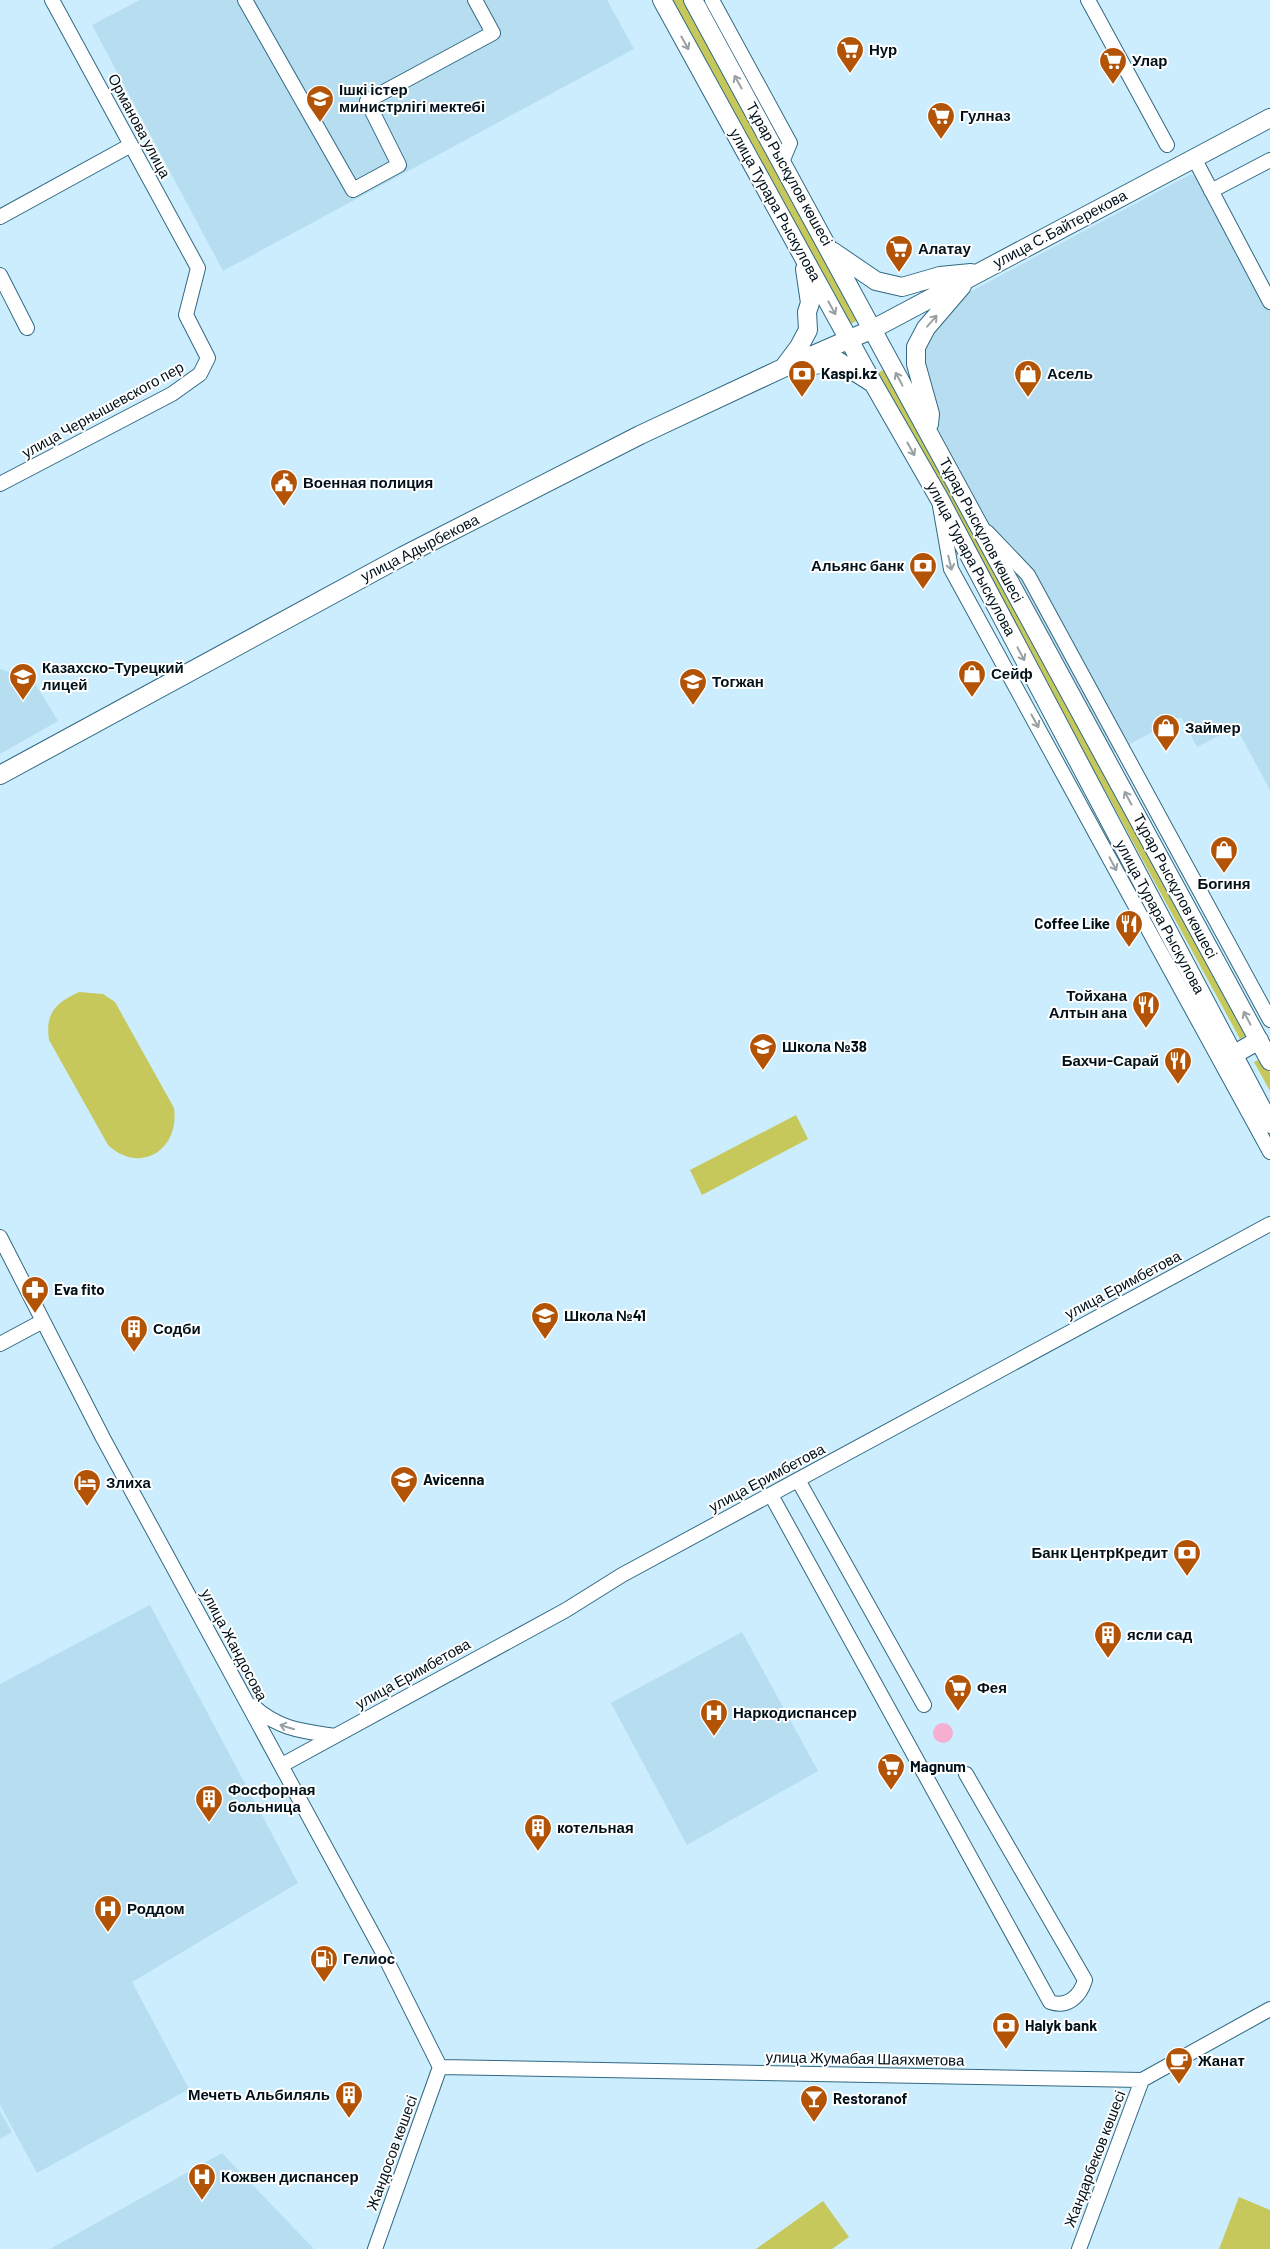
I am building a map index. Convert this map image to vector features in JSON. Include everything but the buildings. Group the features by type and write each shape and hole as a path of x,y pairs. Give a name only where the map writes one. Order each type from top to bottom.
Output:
{"main road":[{"name":"улица Турара Рыскулова","path":"662,0 939,498 1270,1125"},
{"name":"Тұрар Рыскұлов көшесі","path":"693,0 1270,1061"},
{"name":"улица С.Байтерекова","path":"850,340 1270,118"},
{"path":"829,249 876,281 902,287 940,276 973,276"},
{"path":"785,367 808,330 807,312 810,303 803,256"},
{"path":"928,432 930,414 916,364 916,347 926,328 973,276"},
{"name":"улица Адырбекова","path":"0,775 403,556 640,435 785,367 850,340"},
{"path":"785,367 810,366 838,361 874,384"},
{"path":"1233,1055 1259,1040"}],"street":[{"name":"Орманова улица","path":"52,0 198,268"},
{"path":"245,0 353,190 399,165 367,101 493,33 475,0"},
{"path":"712,0 790,143 782,162"},
{"path":"1088,0 1167,145"},
{"path":"0,217 131,145"},
{"path":"1194,158 1269,297"},
{"path":"1211,191 1270,160"},
{"name":"улица Чернышевского пер","path":"0,484 172,394 200,374 208,358 186,315 198,268"},
{"path":"0,275 27,328"},
{"path":"939,498 951,568 1270,1152"},
{"path":"974,519 1028,575 1270,1020"},
{"path":"1242,1098 1270,1125"},
{"name":"улица Еримбетова","path":"282,1765 566,1610 622,1575 1270,1224"},
{"name":"улица Жандосова","path":"0,1237 103,1438 382,1951 440,2068"},
{"path":"0,1344 43,1322"},
{"path":"798,1480 924,1706"},
{"path":"771,1495 1050,2002 1058,2005 1066,2004 1082,1990 1085,1980 966,1774"},
{"path":"244,1697 264,1716 282,1726 335,1736"},
{"name":"улица Жумабая Шаяхметова","path":"440,2068 1142,2080 1270,2009"},
{"name":"Жандосов көшесі","path":"375,2249 440,2068"},
{"name":"Жандарбеков көшесі","path":"1079,2249 1142,2080"}],"shaded area":[{"name":"Ішкі істер министрлігі мектебі","path":"140,0 607,0 634,49 223,271 92,25"},
{"path":"672,0 684,0 858,320 849,325"},
{"path":"1191,174 1206,186 1270,310 1270,790 1236,727 1197,747 1181,717 1113,753 934,421 913,338 930,313"},
{"path":"885,369 1247,1035 1240,1039 878,373"},
{"name":"Казахско-Турецкий лицей","path":"0,669 33,680 58,721 0,754"},
{"path":"79,992 103,994 115,1002 174,1108 174,1123 171,1136 155,1154 145,1158 133,1158 120,1154 108,1145 49,1040 49,1022 54,1010 64,1000"},
{"path":"1262,1058 1270,1073 1270,1091 1254,1062"},
{"path":"796,1115 808,1139 702,1195 690,1170"},
{"name":"Роддом","path":"150,1605 298,1883 132,1982 189,2089 37,2173 0,2105 0,1684"},
{"name":"Наркодиспансер","path":"742,1632 818,1771 687,1845 611,1703"},
{"path":"943,1723 950,1726 953,1733 950,1740 943,1743 936,1740 933,1733 936,1726"},
{"path":"0,2111 12,2132 0,2139"},
{"name":"Кожвен диспансер","path":"222,2153 314,2249 50,2249"},
{"path":"1239,2197 1270,2210 1270,2249 1219,2249"},
{"path":"823,2201 849,2237 832,2249 756,2249"}],"place":[{"name":"Нур","path":"850,74"},
{"name":"Улар","path":"1113,85"},
{"name":"Ішкі істер министрлігі мектебі","path":"320,123"},
{"name":"Гулназ","path":"941,140"},
{"name":"Алатау","path":"899,273"},
{"name":"Kaspi.kz","path":"802,398"},
{"name":"Асель","path":"1028,398"},
{"name":"Военная полиция","path":"284,507"},
{"name":"Альянс банк","path":"923,590"},
{"name":"Сейф","path":"972,698"},
{"name":"Казахско-Турецкий лицей","path":"23,701"},
{"name":"Тогжан","path":"693,706"},
{"name":"Займер","path":"1166,752"},
{"name":"Богиня","path":"1224,874"},
{"name":"Coffee Like","path":"1129,948"},
{"name":"Тойхана Алтын ана","path":"1146,1029"},
{"name":"Школа №38","path":"763,1071"},
{"name":"Бахчи-Сарай","path":"1178,1085"},
{"name":"Eva fito","path":"35,1314"},
{"name":"Школа №41","path":"545,1340"},
{"name":"Содби","path":"134,1353"},
{"name":"Avicenna","path":"404,1504"},
{"name":"Злиха","path":"87,1507"},
{"name":"Банк ЦентрКредит","path":"1187,1577"},
{"name":"ясли сад","path":"1108,1659"},
{"name":"Фея","path":"958,1712"},
{"name":"Наркодиспансер","path":"714,1737"},
{"name":"Magnum","path":"891,1791"},
{"name":"Фосфорная больница","path":"209,1823"},
{"name":"котельная","path":"538,1852"},
{"name":"Роддом","path":"108,1933"},
{"name":"Гелиос","path":"324,1983"},
{"name":"Halyk bank","path":"1006,2050"},
{"name":"Жанат","path":"1179,2085"},
{"name":"Мечеть Альбиляль","path":"349,2119"},
{"name":"Restoranof","path":"814,2123"},
{"name":"Кожвен диспансер","path":"202,2201"}]}
